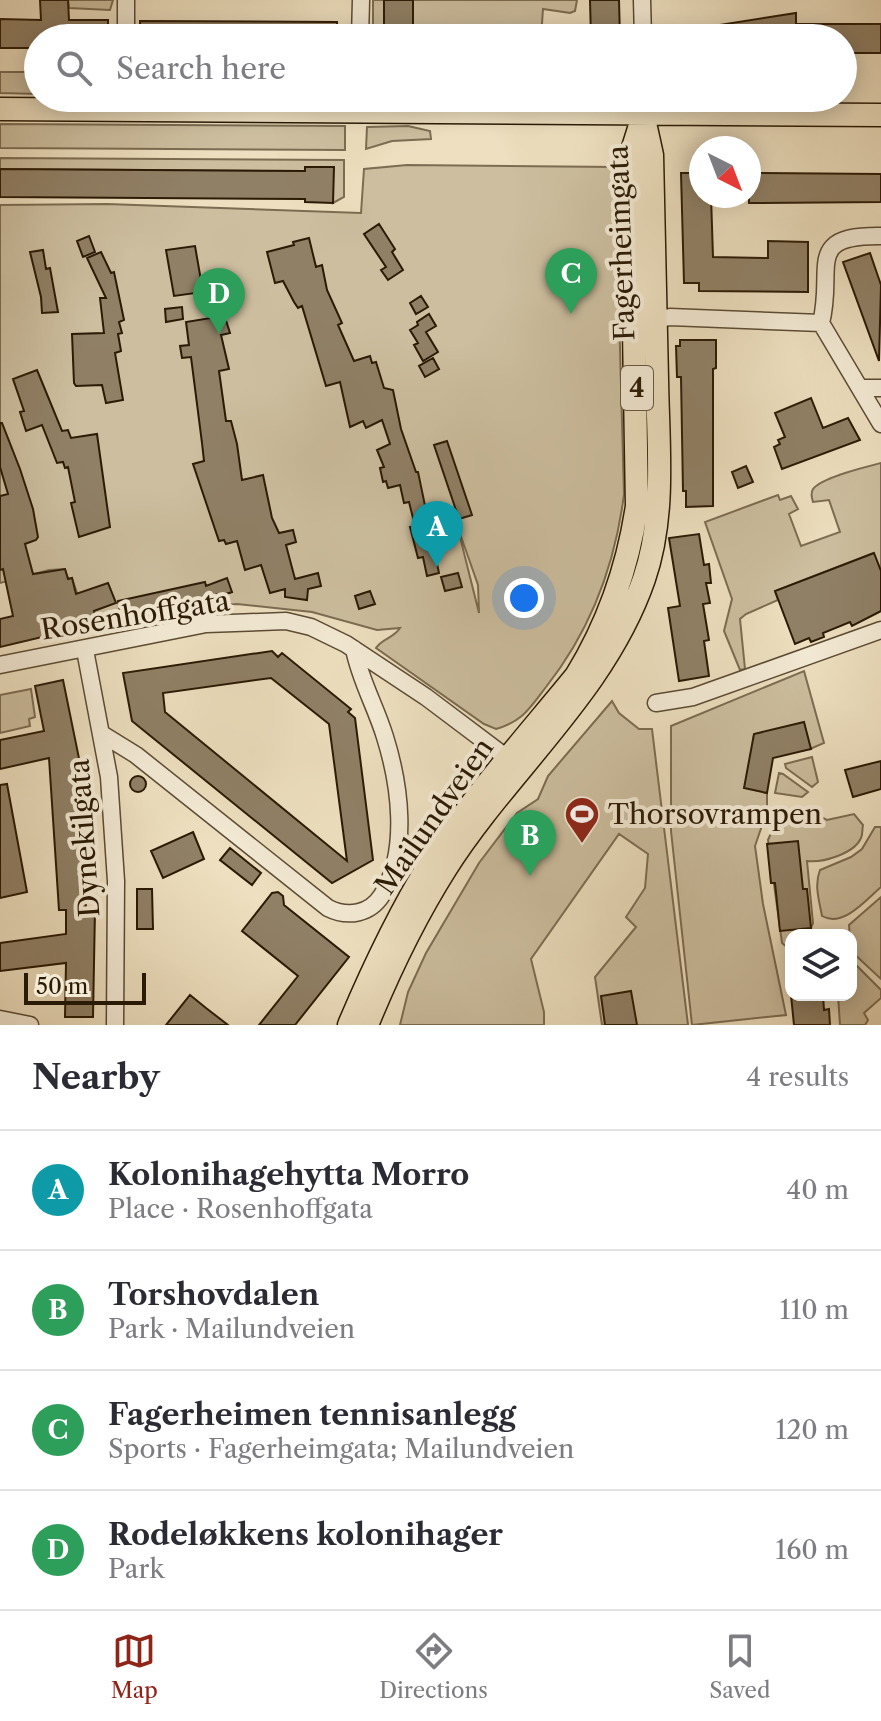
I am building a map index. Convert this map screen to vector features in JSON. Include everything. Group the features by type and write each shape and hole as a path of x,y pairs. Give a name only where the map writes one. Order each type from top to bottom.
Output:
{"main road":[{"path":"0,109 24,109"},
{"name":"4","path":"597,659 630,547 637,506 631,154 642,112"},
{"name":"Fagerheimgata","path":"597,659 632,610 645,577 657,525 652,155 645,112"},
{"path":"802,112 881,115"},
{"name":"Mailundveien","path":"367,1025 389,971 446,867 516,764 597,659"},
{"name":"Mailundveien","path":"349,1025 398,918 433,859 474,800 516,764"}],"street":[{"path":"126,0 126,24"},
{"path":"360,24 361,0"},
{"path":"642,0 643,24"},
{"path":"881,236 852,236 832,245 826,254 827,301 821,323 881,424"},
{"path":"655,320 670,317 821,323"},
{"path":"860,388 881,388"},
{"name":"Rosenhoffgata","path":"0,665 206,624 286,621 311,627 354,649 426,697 516,764"},
{"path":"656,703 693,697 881,630"},
{"path":"102,734 136,755 328,908 349,914 362,912 376,904 385,888 398,848 400,823 386,738 357,665 354,649"},
{"name":"Dynekilgata","path":"85,650 109,777 116,881 115,1025"},
{"path":"0,1019 30,1025"}],"shaded area":[{"path":"68,0 113,0 110,10 69,8"},
{"path":"373,0 384,0 384,24 373,24"},
{"path":"413,0 577,0 575,11 570,13 543,9 542,24 413,24"},
{"path":"0,72 24,72 24,94 0,93"},
{"path":"0,124 345,126 345,150 0,148"},
{"path":"408,126 430,131 431,139 392,141 366,149 367,127"},
{"path":"0,158 344,160 344,197 333,203 333,167 306,167 305,171 0,169"},
{"path":"407,165 615,167 624,494 620,521 607,572 576,643 530,708 513,722 496,729 484,724 376,648 400,628 377,630 312,612 237,604 209,606 96,628 93,607 81,605 72,578 68,579 65,569 0,583 0,205 107,204 361,213 364,169","holes":["458,528 478,585 479,613"]},
{"path":"881,463 881,569 878,570 873,553 775,591 778,600 740,619 745,669 740,670 724,631 732,599 705,522 778,495 780,500 791,496 798,509 789,514 801,546 840,532 829,500 813,502 813,489 835,477"},
{"path":"804,671 824,743 810,749 804,723 754,735 745,788 767,793 767,811 755,846 763,904 786,1015 692,1025 671,831 671,726"},
{"path":"31,689 35,717 29,719 30,726 0,733 0,695"},
{"path":"612,701 619,713 639,729 652,729 688,1025 602,1025 595,977 636,927 626,917 645,888 648,854 619,834 531,959 544,1012 544,1025 400,1025 408,992 426,953 479,863 517,813 538,799 548,776"},
{"path":"812,757 818,782 812,787 785,764"},
{"path":"779,773 808,792 802,797 775,793"},
{"path":"812,811 827,820 854,814 863,825 862,835 852,849 829,859 807,861 813,923 810,929 785,929 785,946 782,943 768,840 776,822 790,813"},
{"path":"875,827 881,827 881,887 846,916 830,919 822,916 817,887 820,870 862,849"},
{"path":"881,897 881,979 857,957 857,929 849,929 849,925"},
{"path":"857,966 881,990 881,998 864,1013 868,1020 865,1025 840,1025 838,1001 857,1001"}],"building":[{"path":"40,0 68,0 69,20 108,20 108,24 24,24 24,48 0,48 0,19 41,20"},
{"path":"384,0 413,0 413,24 384,24"},
{"path":"590,0 619,0 620,24 591,24"},
{"path":"796,13 796,24 726,24"},
{"path":"140,21 337,22 337,24 140,24"},
{"path":"857,24 881,24 881,53 857,53"},
{"path":"305,167 334,167 333,203 305,202 305,199 0,197 0,169 305,171"},
{"path":"681,173 689,173 689,208 711,208 713,257 768,258 768,241 808,242 808,292 699,291 699,283 684,283"},
{"path":"761,173 881,174 881,202 761,203"},
{"path":"379,224 395,249 392,252 403,270 388,280 381,270 386,267 364,234"},
{"path":"89,236 95,252 83,257 77,241"},
{"path":"309,238 316,267 322,265 327,290 342,323 338,325 354,361 370,356 372,363 376,362 384,388 393,390 401,429 418,472 439,573 427,576 423,557 418,558 410,527 415,526 409,502 404,503 400,485 388,488 386,481 383,482 380,468 384,467 377,450 390,444 382,420 366,428 363,421 350,427 340,382 326,386 302,306 298,308 283,281 275,283 267,252"},
{"path":"195,246 203,292 174,296 166,250"},
{"path":"43,250 46,269 50,268 58,312 42,313 30,252"},
{"path":"101,252 111,273 114,272 124,320 119,322 121,351 115,353 123,400 106,403 102,385 76,386 74,383 72,334 104,333 100,298 106,298 87,258"},
{"path":"870,253 881,285 879,361 843,262"},
{"path":"213,276 218,293 224,292 226,307 222,308 230,333 221,335 229,369 219,371 226,421 231,421 242,480 263,475 272,518 279,533 293,530 296,542 286,545 295,579 318,573 321,586 308,589 307,600 285,597 285,589 270,593 261,565 245,570 237,541 226,544 224,540 219,541 193,464 204,461 191,357 182,358 180,346 189,345 186,322 211,318 205,278"},
{"path":"421,296 428,307 416,314 410,303"},
{"path":"182,307 183,319 166,322 165,309"},
{"path":"429,314 436,326 426,332 438,352 423,361 410,330"},
{"path":"680,340 716,340 716,368 713,369 713,506 686,507 681,377 677,377 676,346 680,346"},
{"path":"433,358 439,369 425,377 419,366"},
{"path":"37,370 62,431 68,430 71,438 97,434 110,527 79,537 71,503 75,502 68,467 65,468 63,462 57,463 42,425 26,431 20,412 24,411 13,379"},
{"path":"811,398 823,428 848,418 860,440 782,469 774,447 780,444 778,440 785,437 775,413"},
{"path":"0,423 33,509 38,537 25,544 33,574 65,569 68,579 72,578 76,594 108,583 116,603 94,611 97,624 0,647 0,619 13,616 3,569 0,570 0,496 8,494 0,467"},
{"path":"447,441 472,515 459,519 434,445"},
{"path":"746,466 753,482 738,488 732,472"},
{"path":"699,534 704,565 709,564 711,583 706,583 710,603 703,604 709,640 704,641 709,676 679,681 668,608 680,606 669,538"},
{"path":"874,553 881,571 881,611 852,626 850,622 823,633 824,637 811,642 809,638 795,644 775,591"},
{"path":"458,573 462,587 445,591 441,577"},
{"path":"227,578 232,592 120,614 118,601 205,582 206,586"},
{"path":"370,591 375,604 359,609 355,596"},
{"path":"272,651 278,657 282,653 351,709 348,712 355,718 373,860 332,883 132,721 123,673","holes":["271,678 329,724 347,861 165,712 163,693"]},
{"path":"63,680 83,778 84,796 79,796 86,909 95,909 93,1017 65,1017 66,963 0,971 0,943 66,934 66,910 59,910 49,758 0,769 0,740 44,731 35,686"},
{"path":"804,722 811,749 773,758 767,793 744,788 754,734"},
{"path":"881,761 881,789 853,797 845,770"},
{"path":"135,776 141,776 146,784 144,790 135,792 130,787 130,781"},
{"path":"7,784 27,892 0,898 0,785"},
{"path":"193,832 204,859 163,878 151,851"},
{"path":"798,841 811,928 780,931 767,844"},
{"path":"230,848 261,873 252,885 220,860"},
{"path":"137,889 152,889 153,929 137,929"},
{"path":"278,892 283,896 284,905 349,957 295,1025 259,1025 298,976 242,931 272,893"},
{"path":"631,991 637,1025 605,1025 601,996"},
{"path":"190,995 206,1008 228,1025 166,1025"},
{"path":"792,1001 823,1001 824,1010 829,1009 830,1025 794,1025"}],"place":[{"name":"Fagerheimen tennisanlegg","path":"571,314"},
{"name":"Rodeløkkens kolonihager","path":"219,334"},
{"name":"Kolonihagehytta Morro","path":"437,567"},
{"name":"Thorsovrampen","path":"582,845"},
{"name":"Torshovdalen","path":"530,876"}]}
